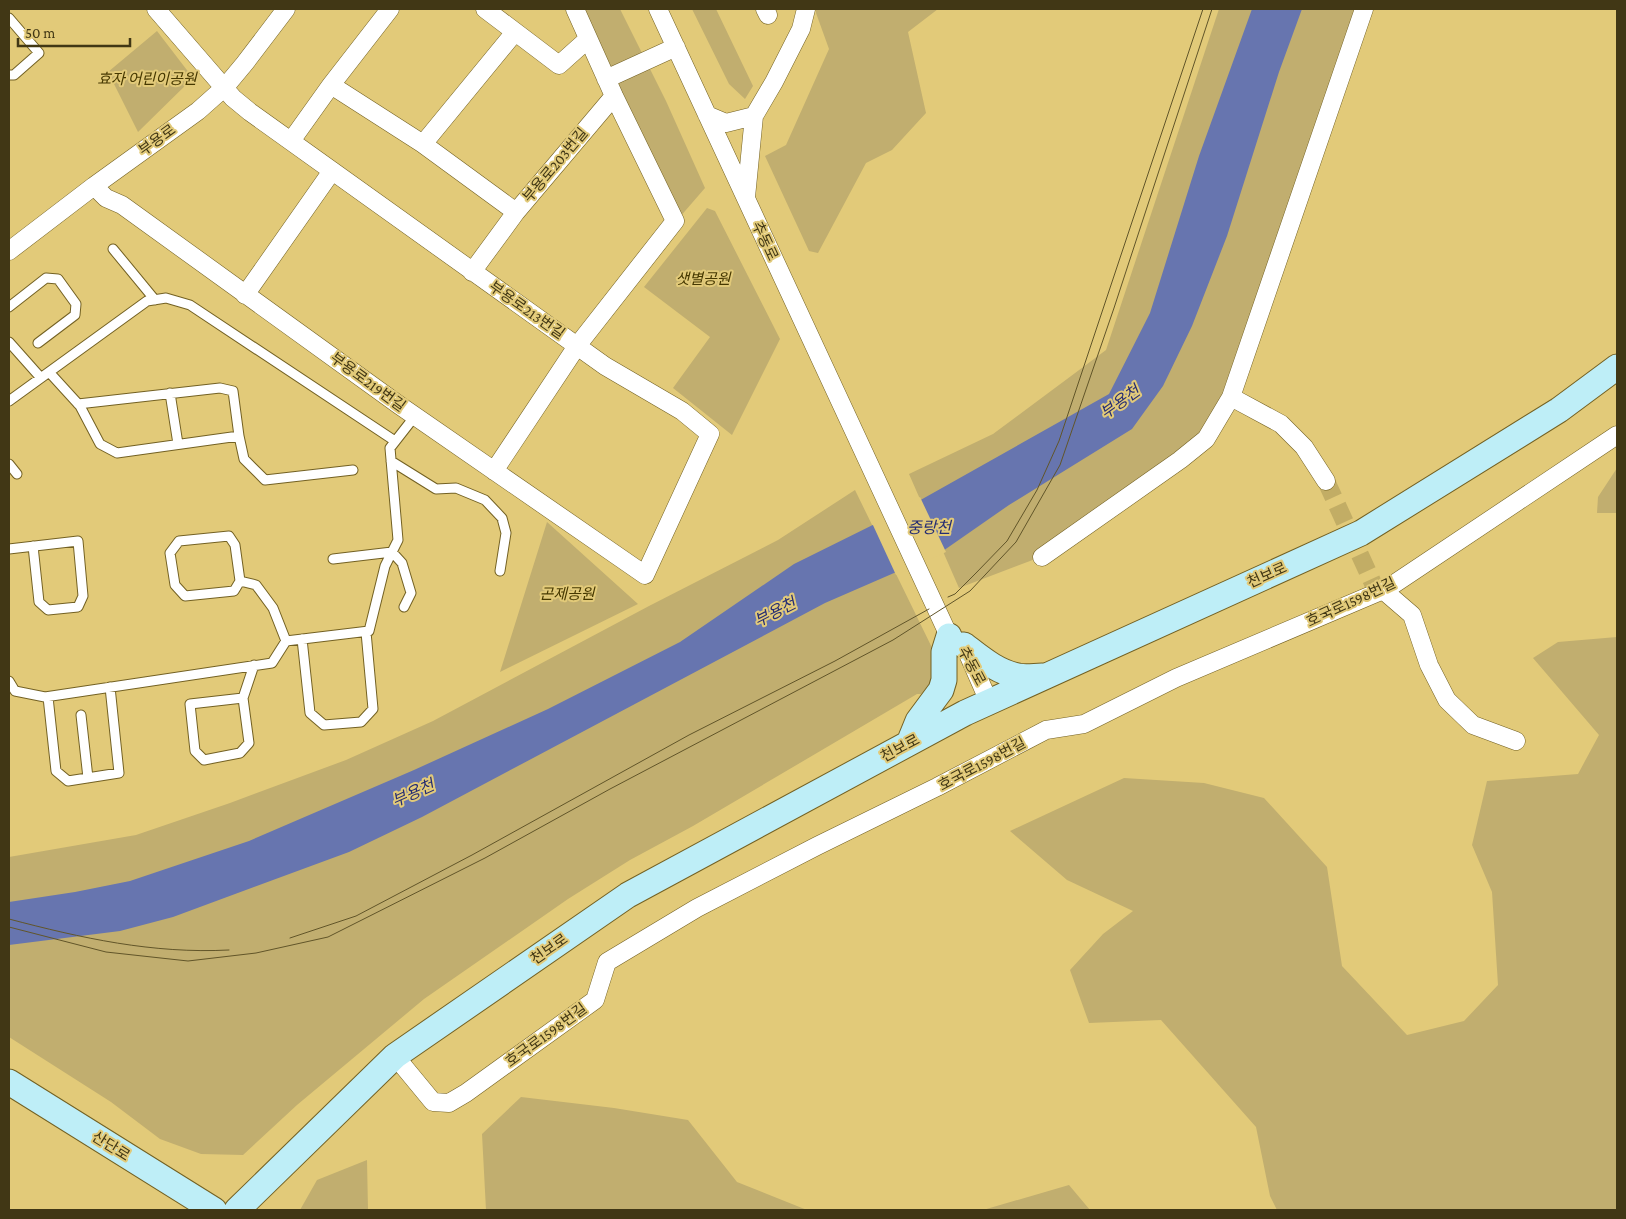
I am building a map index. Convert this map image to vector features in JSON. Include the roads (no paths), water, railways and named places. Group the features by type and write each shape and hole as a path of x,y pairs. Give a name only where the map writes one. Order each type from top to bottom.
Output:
{"main road":[{"name":"천보로","path":"237,1210 395,1056 628,895 965,713 1361,533 1559,410 1617,367"},
{"path":"909,743 918,721 941,690 944,680 944,652 956,640 987,663 1000,670 1020,676 1044,676"},
{"name":"산단로","path":"9,1082 214,1210"}],"street":[{"name":"부용로213번길","path":"156,9 233,98 250,112 605,366 682,411 710,434 645,575"},
{"path":"291,141 330,84 390,9"},
{"path":"485,9 559,65 588,39"},
{"path":"494,471 577,346 675,221 614,96 575,9"},
{"name":"추동로","path":"658,9 872,473 989,702"},
{"path":"765,9 768,15 771,9"},
{"path":"746,200 754,116 774,82 801,28 806,9"},
{"path":"1042,557 1180,460 1206,439 1231,397 1364,9"},
{"name":"부용로","path":"9,251 94,186 198,111 245,63 279,11"},
{"path":"423,144 515,32"},
{"path":"606,79 676,47"},
{"name":"부용로203번길","path":"330,84 423,144 516,212 614,96"},
{"path":"707,115 726,123 754,116"},
{"path":"245,295 332,171"},
{"name":"부용로219번길","path":"94,186 106,198 122,205 415,416 645,575"},
{"path":"472,272 516,212"},
{"path":"1231,397 1281,424 1304,447 1326,481"},
{"name":"호국로1598번길","path":"395,1056 433,1102 449,1104 595,1000 607,962 697,908 1046,730 1084,724 1176,678 1383,590 1480,528 1617,435"},
{"path":"1383,590 1412,615 1429,664 1447,700 1473,726 1516,741"}],"lane":[{"path":"9,18 39,53 14,75 9,75"},
{"path":"113,249 155,300"},
{"path":"9,307 46,278 58,279 76,304 75,316 38,343"},
{"path":"9,401 147,301 166,298 190,305 395,441"},
{"path":"9,342 41,378"},
{"path":"49,372 78,404 100,444 117,453 239,436"},
{"path":"78,404 220,388 232,391 244,459 265,480 353,470"},
{"path":"170,393 178,444"},
{"path":"286,641 369,632 385,566 398,540 390,448 415,416"},
{"path":"391,461 436,489 456,488 485,500 502,518 506,533 500,571"},
{"path":"9,464 16,474"},
{"path":"229,536 235,545 240,581 234,591 185,596 175,585 170,553 179,541 229,536"},
{"path":"9,549 33,546 78,541 83,596 78,607 48,610 39,602 33,546"},
{"path":"333,559 392,552"},
{"path":"392,552 402,562 411,593 404,607"},
{"path":"240,581 256,586 273,608 286,641"},
{"path":"302,639 310,713 324,725 361,722 373,709 366,632"},
{"path":"9,681 15,690 48,697 272,663 286,641"},
{"path":"243,698 190,704 195,751 204,760 240,753 249,743 243,698 254,666"},
{"path":"48,697 56,771 68,781 119,773 110,687"},
{"path":"81,715 88,778"}],"water":[{"name":"중랑천","path":"1252,9 1302,9 1279,72 1227,236 1192,326 1163,386 1132,429 1009,505 940,553 825,603 422,817 349,852 173,917 120,931 9,945 9,902 130,881 249,841 414,770 548,709 680,642 794,564 901,511 1109,394 1150,313 1199,156"}],"tunnel":[{"path":"1326,481 1377,592"}],"tram line":[{"path":"948,597 955,594 1007,541 1037,490 1059,441 1203,9"},
{"path":"9,927 106,952 188,961 256,953 328,937 485,858 610,789 893,640 970,591 1016,542 1060,465 1114,308 1212,9"},
{"path":"290,938 356,916 472,855 689,735 835,661 929,609"},
{"path":"9,919 90,938 145,947 173,950 229,950"}],"park label":[{"name":"효자 어린이공원","path":"147,79"},
{"name":"샛별공원","path":"703,279"},
{"name":"곤제공원","path":"567,594"}],"water label":[{"name":"부용천","path":"1120,402"},
{"name":"부용천","path":"775,612"},
{"name":"부용천","path":"413,793"}]}
